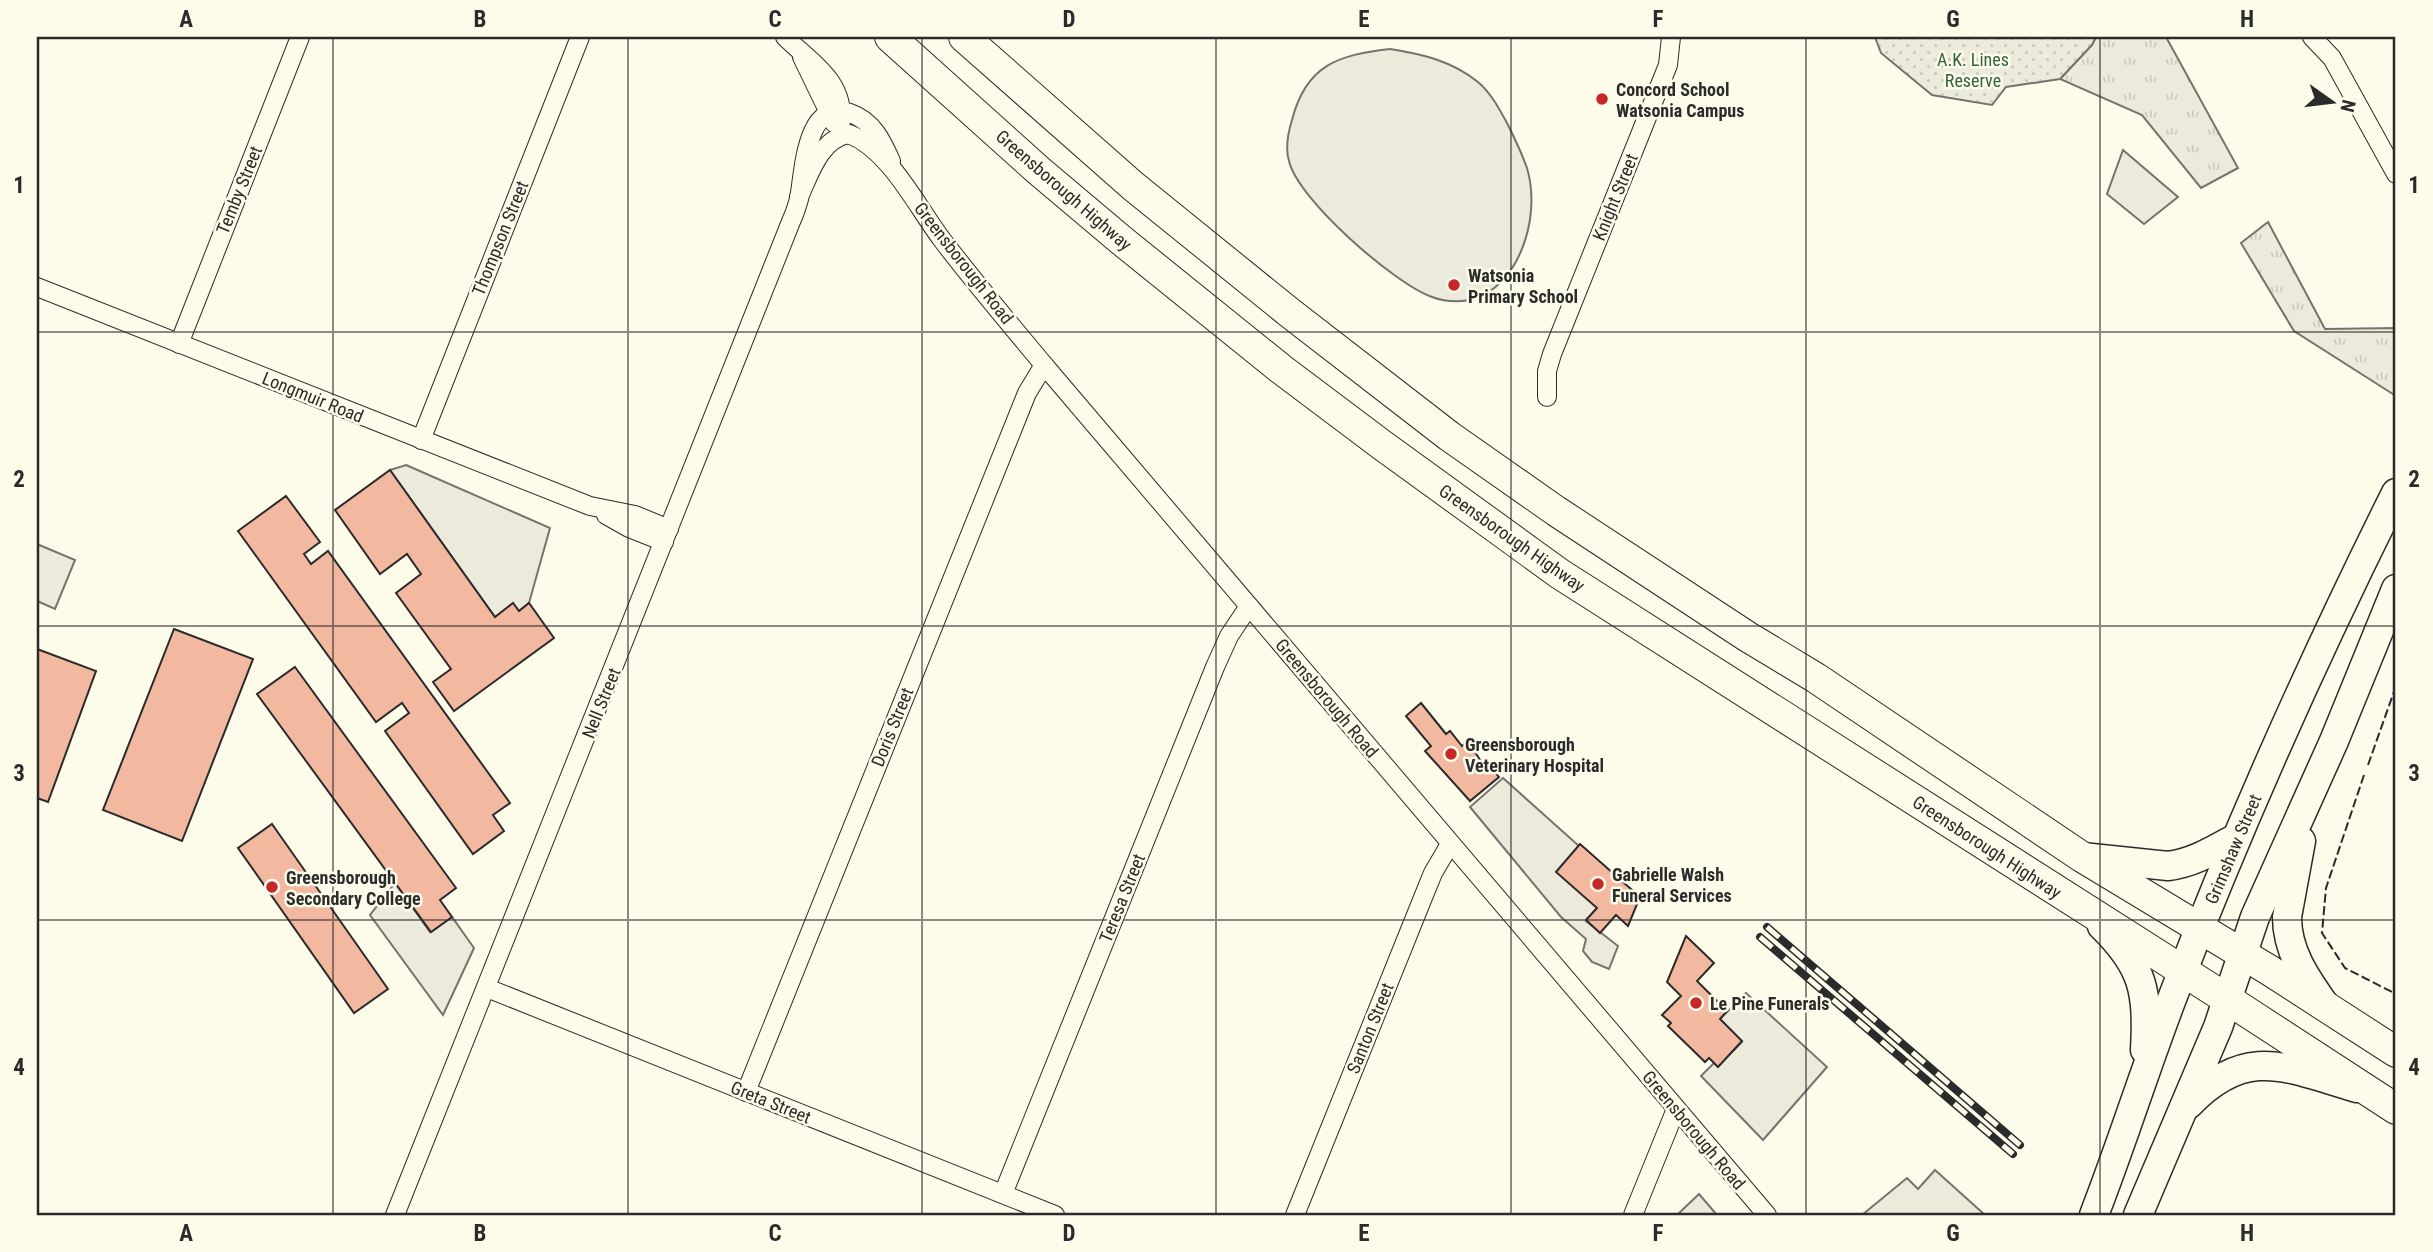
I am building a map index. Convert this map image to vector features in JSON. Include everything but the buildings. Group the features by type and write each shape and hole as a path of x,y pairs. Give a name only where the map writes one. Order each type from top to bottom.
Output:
{"highway":[{"name":"Greensborough Highway","path":"890,37 1038,170 1281,369 1560,574 2396,1109"},
{"path":"964,37 1133,186 1290,313 1449,436 1556,511 1748,637 1827,685 2082,857 2324,1004 2396,1052"}],"main road":[{"name":"Grimshaw Street","path":"2094,1215 2183,971 2236,838 2321,649 2393,509"},
{"path":"2138,1215 2227,999 2255,917 2309,797 2396,589"},
{"path":"2309,797 2287,927 2300,970 2324,1004"},
{"path":"2082,857 2181,865 2236,838"},
{"path":"2088,912 2122,945 2133,961 2143,987 2147,1018 2143,1084"},
{"path":"2184,1108 2207,1085 2224,1075 2258,1065 2278,1066 2370,1092"}],"street":[{"name":"Temby Street","path":"179,344 300,37"},
{"name":"Thompson Street","path":"421,440 580,37"},
{"path":"785,37 800,52 835,113 840,136"},
{"name":"Knight Street","path":"1547,397 1547,372 1552,354 1668,65 1671,37"},
{"path":"2312,37 2332,58 2396,174"},
{"name":"Greensborough Road","path":"835,113 852,114 874,129 896,174"},
{"name":"Nell Street","path":"799,197 804,157 810,138 816,124 835,113"},
{"name":"Greensborough Road","path":"840,136 849,134 859,138 896,174 942,239 1044,365 1767,1215"},
{"name":"Nell Street","path":"398,1213 799,197 824,149 831,140 840,136"},
{"name":"Longmuir Road","path":"37,287 590,506 629,528 667,536"},
{"name":"Doris Street","path":"746,1092 1027,393 1044,365"},
{"name":"Teresa Street","path":"1003,1194 1215,667 1229,636 1249,606"},
{"name":"Santon Street","path":"1295,1215 1433,873 1450,844"},
{"name":"Greta Street","path":"487,988 1055,1215"},
{"path":"1633,1215 1676,1109"}],"green space":[{"name":"A.K. Lines Reserve","path":"1875,37 2096,37 2092,45 2060,79 2006,87 1992,105 1932,95 1881,53"},
{"path":"2096,37 2166,37 2238,168 2201,188 2142,115 2060,79 2092,45"},
{"path":"1390,49 1436,59 1458,69 1483,86 1502,114 1527,168 1531,185 1530,221 1519,256 1498,285 1478,298 1458,301 1438,299 1395,276 1328,218 1296,178 1289,161 1287,151 1292,120 1298,101 1315,75 1340,60"},
{"path":"2268,222 2325,329 2396,328 2396,396 2294,331 2241,243"}],"shaded area":[{"path":"2123,150 2178,197 2144,224 2107,194"},
{"path":"406,465 550,528 529,603 519,611 513,604 495,617 390,470"},
{"path":"37,544 75,560 55,609 37,601"},
{"path":"1503,778 1579,846 1597,908 1586,921 1618,946 1609,969 1592,962 1583,951 1586,939 1561,917 1470,807"},
{"path":"395,883 430,932 452,917 474,948 443,1015 370,915"},
{"path":"1746,993 1827,1067 1763,1140 1701,1076 1714,1063 1718,1066 1742,1042 1720,1019"},
{"path":"1935,1170 1985,1215 1862,1215 1907,1178 1918,1189"},
{"path":"1699,1194 1717,1215 1677,1215"}],"railway":[{"path":"1767,927 2020,1145"},
{"path":"1760,937 2013,1154"}],"fence":[{"path":"2368,765 2396,686"},
{"path":"2364,775 2326,888 2322,933 2345,968 2396,994"}],"place":[{"name":"Concord School Watsonia Campus","path":"1602,99"},
{"name":"Watsonia Primary School","path":"1454,285"},
{"name":"Greensborough Veterinary Hospital","path":"1451,754"},
{"name":"Gabrielle Walsh Funeral Services","path":"1598,884"},
{"name":"Greensborough Secondary College","path":"272,887"},
{"name":"Le Pine Funerals","path":"1696,1003"}]}
